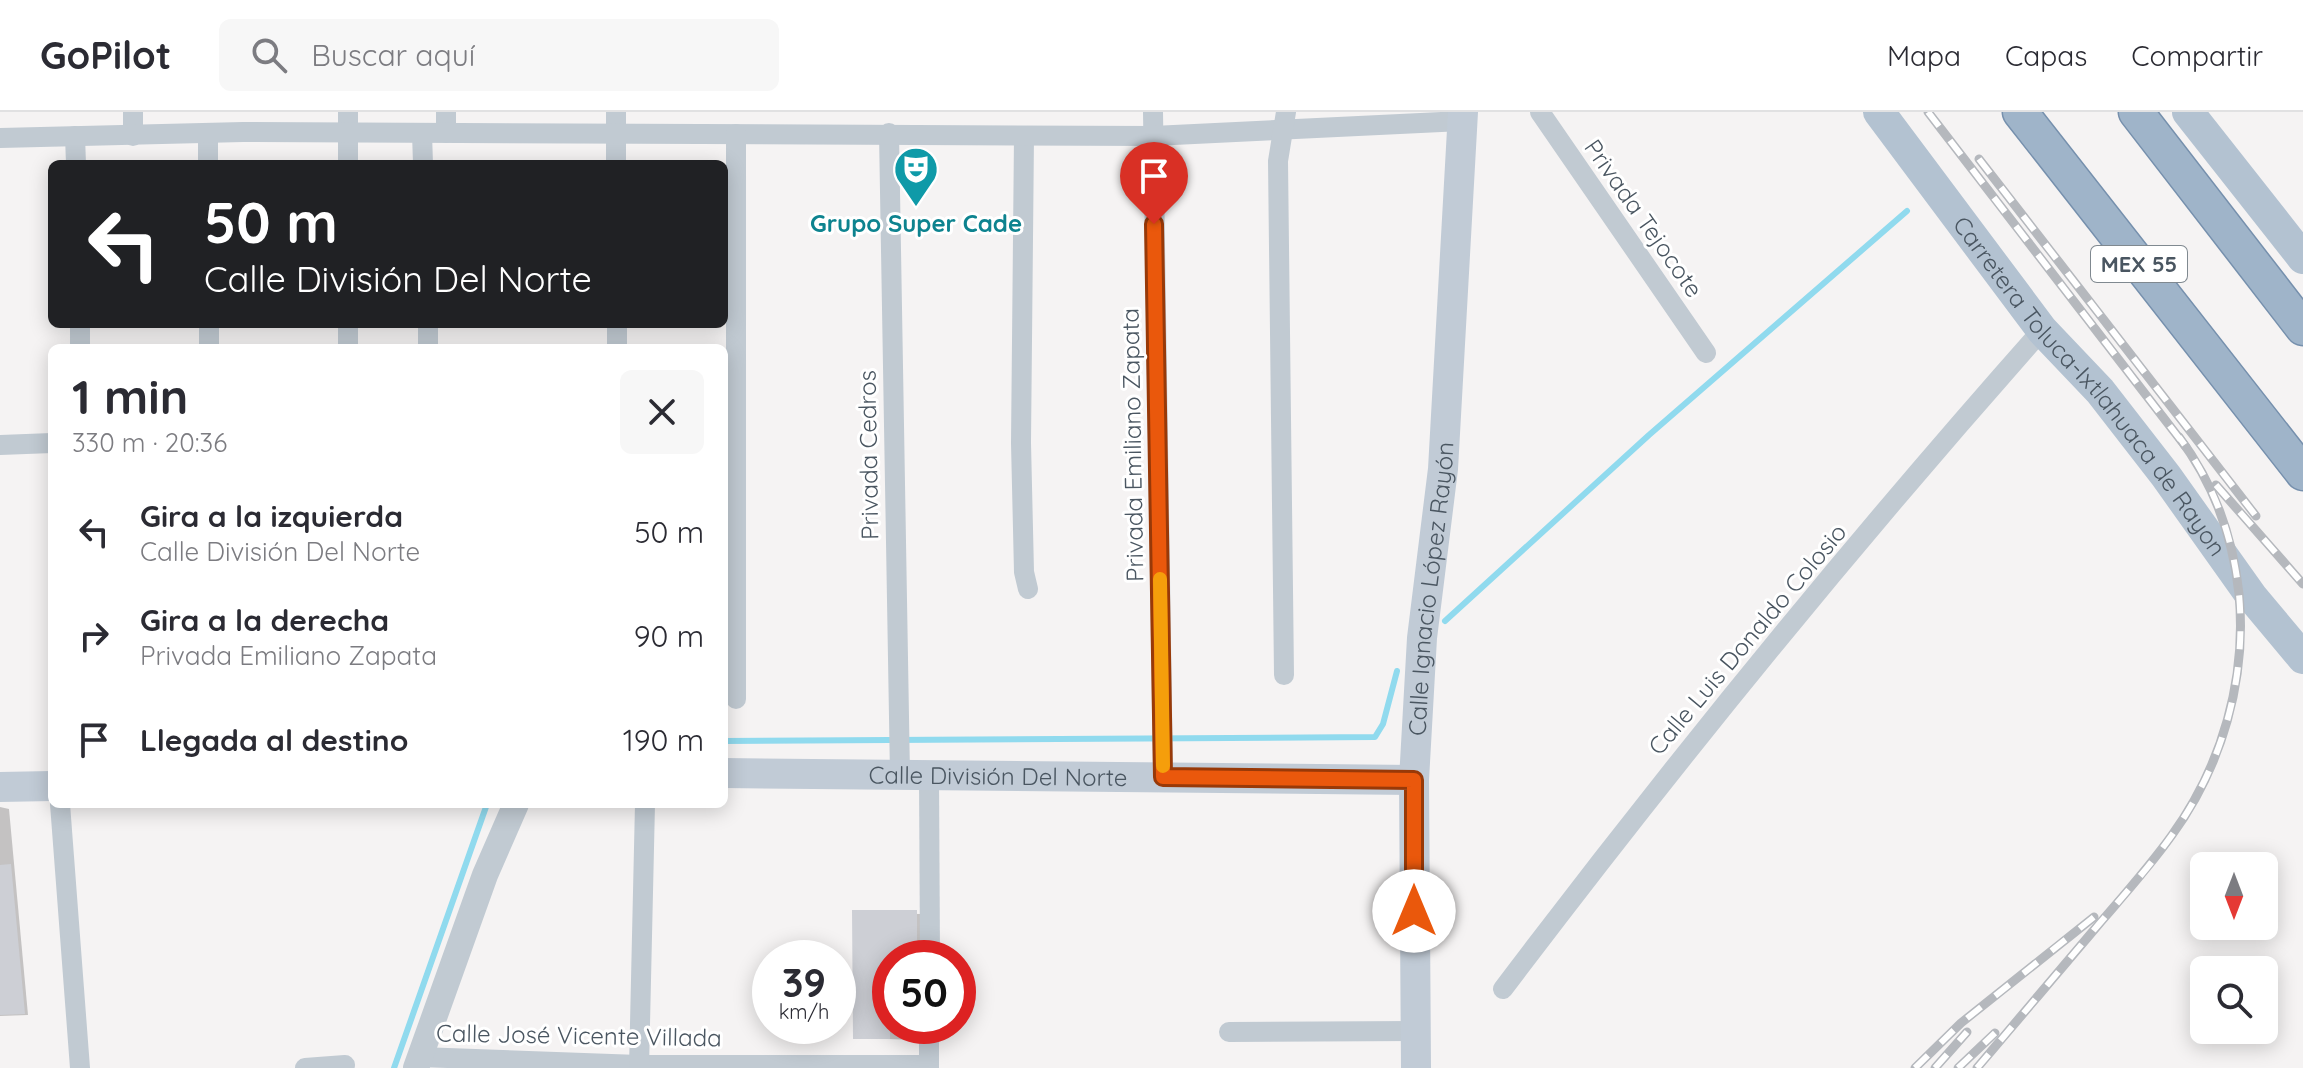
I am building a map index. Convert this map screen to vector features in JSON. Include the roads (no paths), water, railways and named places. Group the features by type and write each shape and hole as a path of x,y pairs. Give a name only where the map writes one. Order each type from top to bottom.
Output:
{"highway":[{"name":"MEX 55","path":"2020,112 2303,473"},
{"path":"2136,112 2303,328"}],"main road":[{"name":"Carretera Toluca-Ixtlahuaca de Rayon","path":"1879,112 2042,330 2100,391 2166,476 2252,597 2303,658"},
{"path":"2188,112 2303,258"},
{"name":"Calle Ignacio López Rayón","path":"1416,1068 1414,780 1422,638 1443,469 1462,116"},
{"name":"Calle División Del Norte","path":"728,773 1163,767 1414,780"},
{"path":"0,787 48,786"}],"street":[{"path":"133,112 133,136"},
{"path":"348,112 348,160"},
{"path":"801,112 801,133"},
{"name":"Privada Emiliano Zapata","path":"1153,112 1163,767"},
{"name":"Privada Tejocote","path":"1540,112 1706,353"},
{"path":"0,138 208,133 243,122 348,133 422,133 446,122 616,122 736,134 1153,136 1285,122 1462,116"},
{"path":"616,122 616,160"},
{"path":"1284,675 1278,161 1285,122"},
{"path":"208,133 208,160"},
{"path":"422,133 423,160"},
{"name":"Privada Cedros","path":"889,133 900,734 910,770 928,940"},
{"path":"736,134 736,699"},
{"path":"75,136 76,160"},
{"path":"1024,136 1021,443 1024,572 1028,589"},
{"name":"Calle Luis Donaldo Colosio","path":"1503,989 1637,815 1778,641 2042,330"},
{"path":"0,445 48,443"},
{"path":"60,808 80,1068"},
{"path":"418,1063 485,875 514,808"},
{"path":"639,1066 645,808"},
{"path":"1229,1032 1415,1031"},
{"path":"929,1044 929,1067"},
{"name":"Calle José Vicente Villada","path":"418,1063 929,1067"},
{"path":"305,1068 345,1065"}],"waterway":[{"path":"1445,621 1649,435 1907,211"},
{"path":"728,741 1375,737 1383,724 1397,671"},
{"path":"394,1068 486,808"}],"railway":[{"path":"1928,112 2186,447"},
{"path":"1979,159 2256,516"},
{"path":"1977,1068 2172,835 2205,780 2227,720 2239,658 2236,573 2220,511 2202,473 2179,437"},
{"path":"2216,485 2303,584"},
{"path":"1915,1068 1961,1023 2094,917"},
{"path":"1935,1068 1967,1032"},
{"path":"1958,1068 1995,1033"}],"place":[{"name":"Grupo Super Cade","path":"916,208"}]}
